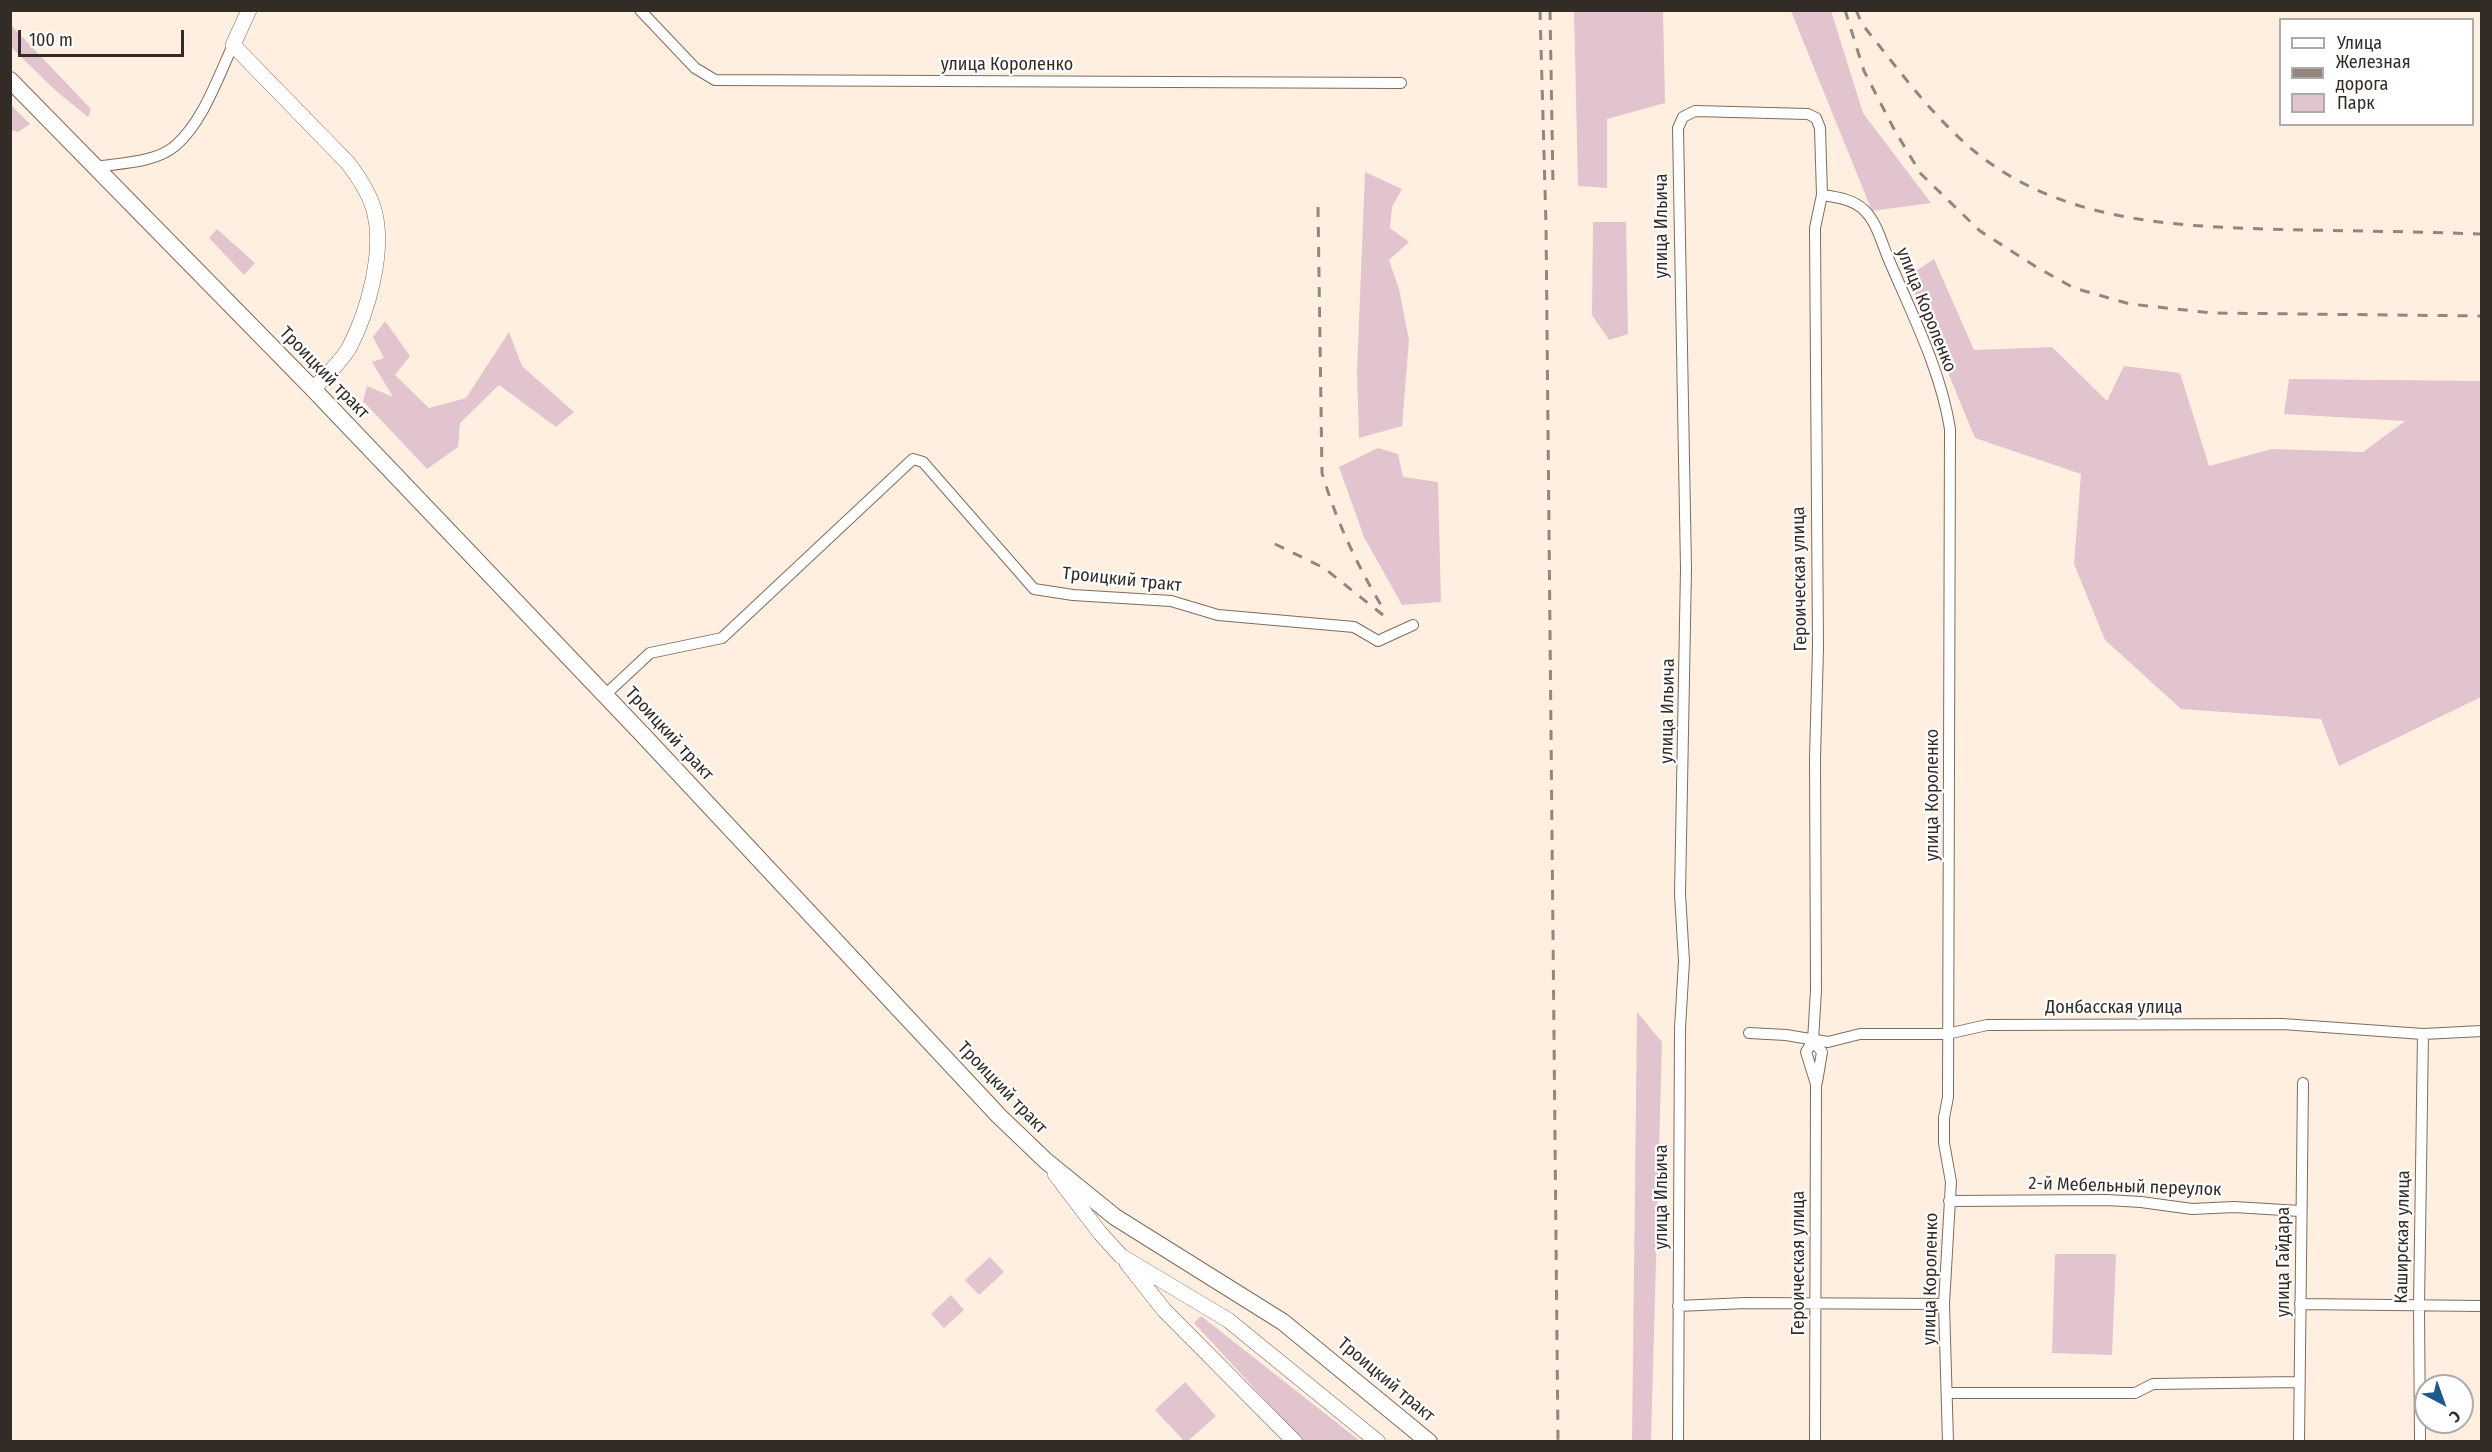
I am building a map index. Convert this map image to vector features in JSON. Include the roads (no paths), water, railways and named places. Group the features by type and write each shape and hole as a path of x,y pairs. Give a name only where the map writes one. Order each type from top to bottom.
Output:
{"main road":[{"name":"Троицкий тракт","path":"10,81 313,390 605,695 999,1116 1046,1161 1115,1217 1284,1322 1429,1442"}],"street":[{"path":"95,167 145,159 175,147 196,119 249,10"},
{"name":"улица Короленко","path":"640,10 695,68 715,80 1401,83"},
{"path":"233,45 351,167 375,214 375,273 367,304 348,350 313,390"},
{"name":"улица Ильича","path":"1678,1442 1680,1028 1684,962 1680,894 1686,569 1680,340 1678,128 1683,117 1695,111 1808,114 1816,118"},
{"name":"Героическая улица","path":"1815,1442 1816,1084 1806,1052 1813,1041 1816,990 1815,747 1818,648 1815,228 1822,195 1820,128 1816,118"},
{"name":"улица Короленко","path":"1822,195 1841,198 1859,205 1867,213 1916,323 1947,406 1952,459 1948,570 1950,733 1947,760 1948,1097 1944,1126 1951,1182 1944,1304 1948,1442"},
{"name":"Троицкий тракт","path":"605,695 650,653 722,638 914,459 923,462 1034,589 1073,595 1171,601 1218,615 1354,627 1378,641 1413,625"},
{"name":"Донбасская улица","path":"1749,1033 1828,1042 1871,1034 1947,1034 1987,1025 2270,1024 2423,1034 2481,1031"},
{"name":"Каширская улица","path":"2420,1442 2419,1306 2423,1034"},
{"name":"улица Гайдара","path":"2299,1442 2303,1083"},
{"path":"1046,1161 1100,1233 1164,1310 1295,1442"},
{"name":"2-й Мебельный переулок","path":"1949,1201 2107,1200 2192,1209 2234,1207 2300,1211"},
{"path":"1121,1256 1228,1320 1378,1442"},
{"path":"1164,1310 1163,1302 1169,1294 1182,1292"},
{"path":"1678,1305 1746,1302 1944,1304"},
{"path":"2300,1304 2481,1306"},
{"path":"1947,1393 2135,1393 2153,1384 2298,1382"}],"railway":[{"path":"1540,10 1546,225 1558,1442"},
{"path":"1550,10 1553,185"},
{"path":"1845,10 1864,71 1895,131 1921,174 1980,231 2074,288 2130,304 2212,313 2482,316"},
{"path":"1856,10 1862,24 1903,76 1962,141 2015,179 2053,197 2093,210 2177,224 2263,229 2482,234"},
{"path":"1318,207 1322,473 1347,541 1381,605"},
{"path":"1275,544 1324,568 1388,619"}]}
